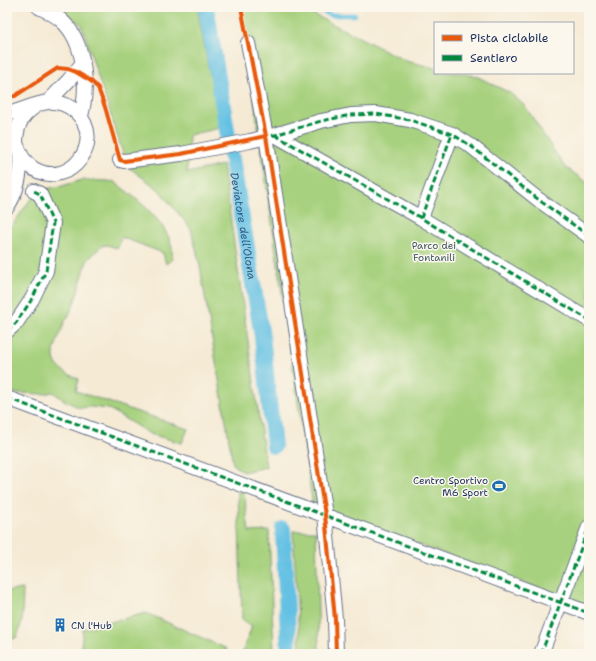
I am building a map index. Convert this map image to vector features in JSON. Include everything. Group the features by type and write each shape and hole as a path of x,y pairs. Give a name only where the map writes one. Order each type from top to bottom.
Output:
{"street":[{"path":"39,7 51,12 62,20 72,34 78,48 85,77 84,103 81,116"},
{"path":"248,42 271,136 325,515 335,619 336,654"},
{"path":"10,204 21,170 16,132 20,122 27,112 43,104 70,80 82,64"},
{"path":"7,114 43,104 60,103 72,108 81,116 86,127 88,139 86,151 80,161 70,169 59,174 47,174 35,170 26,163 10,132 7,130"},
{"path":"120,160 124,161 181,154 250,141 321,121 351,115 376,114 410,120 452,134 471,146 539,200 589,236"},
{"path":"421,218 452,134"},
{"path":"271,136 421,218 589,320"},
{"path":"10,204 47,174"},
{"path":"7,331 16,323 32,299 46,271 53,223 40,194 34,191"},
{"path":"7,398 589,613"},
{"path":"541,654 589,528"}],"green space":[{"path":"55,7 197,7 220,128 189,135 187,173 223,165 266,467 243,472 233,464 200,266 191,229 158,189 127,166 81,24"},
{"name":"Parco dei Fontanili","path":"240,7 299,7 406,61 434,68 434,74 465,74 476,76 510,93 525,106 564,166 589,184 589,606 313,507"},
{"path":"82,180 113,181 143,205 153,214 168,236 172,247 172,259 166,264 163,253 121,237 118,248 107,245 101,246 87,261 74,304 57,341 54,356 55,362 67,373 79,379 76,391 188,429 182,443 150,434 109,409 91,407 80,408 64,400 53,392 43,394 14,393 7,413 7,233 30,200 40,190 62,186"},
{"path":"238,491 244,492 249,532 269,531 274,654 242,654 252,626 242,620"},
{"path":"293,531 316,531 319,654 300,654"},
{"path":"23,589 22,621 17,637 7,642 7,591"},
{"path":"146,613 227,649 225,654 80,654 83,629"}],"waterway":[{"name":"Deviatore dell'Olona","path":"206,7 262,336 274,446"},
{"path":"314,7 330,15 355,15"},
{"name":"Deviatore dell'Olona","path":"283,529 289,654"}],"marked path":[{"path":"263,137 275,135 321,121 351,115 376,114 410,120 452,134 471,146 539,200 589,236"},
{"path":"421,218 452,134"},
{"path":"275,135 421,218 589,320"},
{"path":"7,331 16,323 32,299 46,271 53,223 40,194 34,191"},
{"path":"7,398 589,613"},
{"path":"541,654 589,527"}],"cycle path":[{"path":"241,7 266,136 325,515 335,619 336,654"},
{"path":"7,97 15,96 58,68 76,72 91,81 98,88 120,160 124,161 181,154 266,136"}],"place":[{"name":"Centro Sportivo M6 Sport","path":"499,486"},
{"name":"CN l'Hub","path":"60,625"}]}
